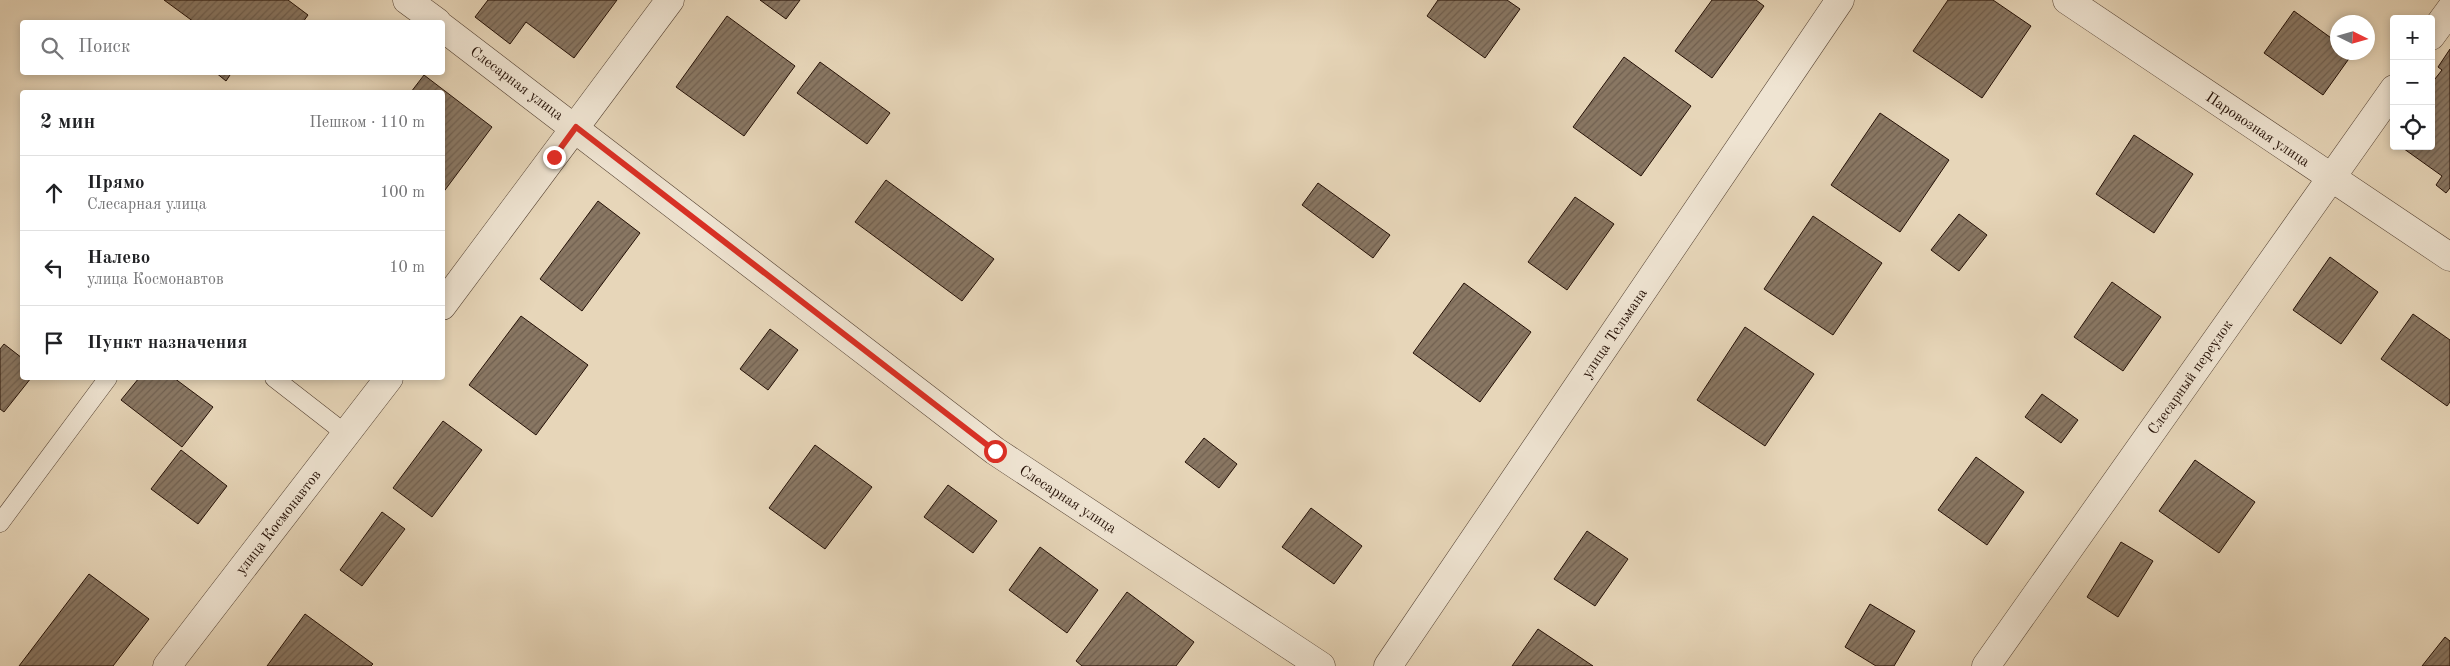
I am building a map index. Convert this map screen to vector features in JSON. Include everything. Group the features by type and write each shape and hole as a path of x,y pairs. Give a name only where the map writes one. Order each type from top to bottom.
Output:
{"street":[{"path":"407,0 434,20"},
{"path":"445,302 670,0"},
{"name":"улица Тельмана","path":"1388,666 1840,0"},
{"name":"Паровозная улица","path":"2067,0 2450,257"},
{"path":"2435,31 2450,10"},
{"name":"Слесарная улица","path":"445,29 576,127 995,451 1321,666"},
{"name":"Слесарный переулок","path":"1986,666 2390,94"},
{"name":"улица Космонавтов","path":"166,666 386,380"}],"lane":[{"path":"0,523 107,380"},
{"path":"277,380 346,434"}],"building":[{"path":"164,0 288,0 308,15 304,20 191,20"},
{"path":"488,0 617,0 574,58 526,22 510,44 475,17"},
{"path":"760,0 800,0 786,19"},
{"path":"1438,0 1507,0 1520,9 1485,58 1427,16"},
{"path":"1712,0 1756,0 1764,6 1712,78 1675,51"},
{"path":"1948,0 1993,0 2031,26 1982,98 1913,51"},
{"path":"2294,11 2330,37 2330,60 2348,60 2323,95 2264,53"},
{"path":"727,16 795,66 744,136 676,87"},
{"path":"2450,49 2450,188 2446,193 2436,185 2442,176 2406,150 2435,150 2435,79 2442,70 2438,67"},
{"path":"1624,57 1691,106 1641,176 1573,127"},
{"path":"820,62 890,113 867,144 797,93"},
{"path":"219,75 230,75 226,81"},
{"path":"424,75 444,90 413,90"},
{"path":"445,91 492,127 445,190"},
{"path":"1880,113 1949,160 1900,232 1831,185"},
{"path":"2134,135 2193,174 2154,233 2096,194"},
{"path":"886,180 994,259 962,301 855,222"},
{"path":"1318,183 1390,235 1373,258 1302,205"},
{"path":"1575,197 1614,224 1567,290 1528,262"},
{"path":"598,201 640,233 582,311 540,279"},
{"path":"1959,214 1987,235 1959,271 1931,250"},
{"path":"1813,216 1882,263 1833,335 1764,289"},
{"path":"2330,257 2378,292 2341,344 2293,310"},
{"path":"2112,282 2161,317 2123,371 2074,337"},
{"path":"1464,283 1531,332 1480,402 1413,353"},
{"path":"2413,314 2450,340 2450,402 2447,406 2381,359"},
{"path":"521,316 588,365 536,435 469,385"},
{"path":"1745,327 1814,374 1765,446 1697,400"},
{"path":"770,329 798,350 768,390 740,369"},
{"path":"4,344 20,356 20,380 29,380 4,412 0,409 0,349"},
{"path":"137,380 177,380 213,407 182,447 121,400"},
{"path":"2042,394 2078,420 2061,443 2025,417"},
{"path":"443,421 482,450 432,517 393,488"},
{"path":"1204,438 1237,464 1219,488 1185,462"},
{"path":"815,445 872,487 825,549 769,508"},
{"path":"181,450 227,486 198,524 151,489"},
{"path":"1976,457 2024,492 1987,545 1938,510"},
{"path":"2195,460 2255,502 2219,553 2159,511"},
{"path":"948,485 997,521 973,553 924,517"},
{"path":"1311,508 1362,546 1334,584 1282,547"},
{"path":"382,512 405,529 362,586 340,570"},
{"path":"1587,531 1628,559 1595,606 1554,579"},
{"path":"2121,542 2153,561 2118,617 2087,597"},
{"path":"1040,547 1098,590 1067,633 1009,590"},
{"path":"89,574 149,619 113,666 19,666"},
{"path":"1127,592 1194,642 1176,666 1082,666 1076,661"},
{"path":"1870,604 1915,631 1894,666 1876,666 1845,647"},
{"path":"305,614 373,664 371,666 267,666"},
{"path":"1538,629 1593,666 1512,666"},
{"path":"2445,637 2450,641 2450,666 2422,666"}],"route":[{"path":"554,157 576,127 995,451"}]}
